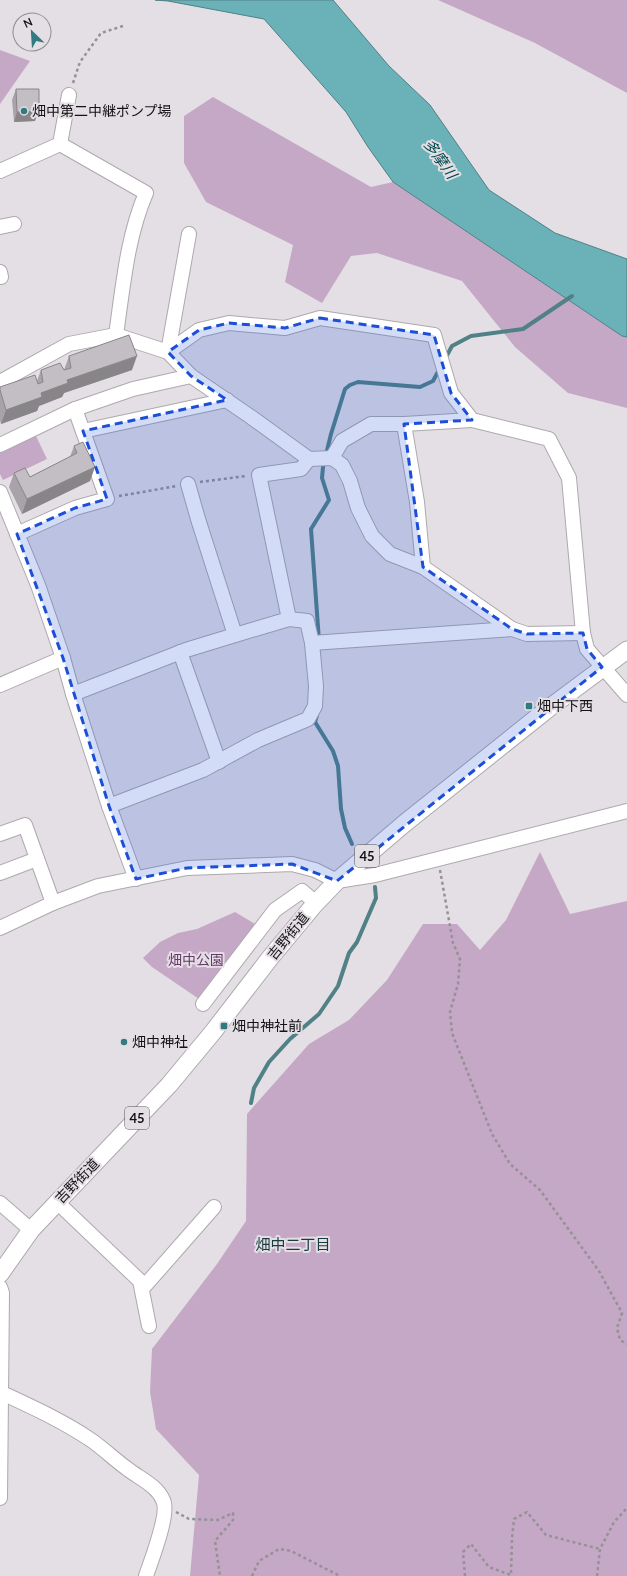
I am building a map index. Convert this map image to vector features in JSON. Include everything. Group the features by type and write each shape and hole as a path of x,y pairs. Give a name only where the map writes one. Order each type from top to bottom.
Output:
{"main road":[{"name":"吉野街道","path":"0,1274 31,1230 169,1085 209,1038 270,958 316,902 337,881 405,823 602,667 627,650"}],"street":[{"path":"60,144 69,95"},
{"path":"0,170 60,144"},
{"path":"60,144 146,193 140,208 128,257 116,334"},
{"path":"0,227 14,224"},
{"path":"168,352 189,234"},
{"path":"0,272 0,277"},
{"path":"168,352 199,330 229,323 284,328 320,318 434,335 451,393 472,420"},
{"path":"0,382 69,344 116,334 168,352 191,376 310,460"},
{"path":"0,445 75,409 133,389 191,376"},
{"path":"83,431 227,400"},
{"path":"18,534 75,508 107,499 75,409"},
{"path":"332,458 342,441 371,424 404,424 472,420 549,439 569,478 583,633 588,649 627,695"},
{"path":"404,424 417,502 424,567"},
{"path":"289,619 259,475 301,469 310,460 332,458 342,465 350,482 358,508 372,536 390,554 424,567 512,629 527,634 583,633"},
{"path":"188,484 235,635"},
{"path":"0,492 38,585 63,658 109,806 136,879"},
{"path":"73,694 180,652 289,619 307,621 318,643 315,706 308,719 258,740 203,770 109,806"},
{"path":"318,643 512,629"},
{"path":"180,652 219,762"},
{"path":"0,685 63,658"},
{"path":"2,923 98,886 187,868 292,864 315,870 337,881 375,875 438,860 548,830 627,811"},
{"path":"0,834 25,825 53,903"},
{"path":"0,873 38,859"},
{"path":"203,1004 275,910 302,891 316,902"},
{"path":"57,1202 140,1281 149,1326"},
{"path":"0,1203 31,1230"},
{"path":"142,1290 214,1207"},
{"path":"0,1287 2,1293 0,1498"},
{"path":"2,1392 50,1416 92,1441 130,1471 150,1483 163,1499 165,1507 164,1518 146,1576"}],"path":[{"path":"69,95 80,62 101,33 123,26"},
{"path":"438,860 453,943 460,959 458,984 450,1012 452,1033 492,1134 510,1164 540,1190 599,1271 622,1313 617,1328 620,1340 627,1344"},
{"path":"165,1507 189,1519 218,1520 233,1513 232,1520 215,1541 220,1576"},
{"path":"598,1576 600,1549 614,1522 627,1508"},
{"path":"465,1576 463,1552 471,1544 489,1567 511,1575 514,1519 527,1512 546,1535 600,1549"},
{"path":"252,1576 259,1561 278,1549 291,1551 340,1576"}],"highlighted area":[{"path":"320,318 434,335 451,393 472,420 404,424 423,567 512,629 527,634 583,633 587,649 602,667 337,881 292,864 187,868 136,879 109,806 63,658 17,534 75,508 107,499 83,431 227,400 191,376 168,352 199,330 229,323 285,328"}],"green space":[{"path":"438,0 627,0 627,93 535,43"},
{"path":"0,50 30,61 0,104"},
{"path":"213,97 371,187 393,182 622,336 627,337 627,408 568,393 515,347 462,281 377,253 351,256 322,303 285,282 293,245 206,202 184,163 184,116"},
{"path":"35,434 47,459 3,480 0,474 0,450"},
{"path":"540,852 570,914 627,901 627,1576 190,1576 199,1475 156,1429 150,1392 152,1349 217,1264 246,1221 247,1114 309,1044 349,1020 387,980 423,924 457,924 480,950 506,920"},
{"name":"畑中公園","path":"235,912 260,927 202,1001 152,967 143,958 160,942 178,933 197,929"}],"water":[{"name":"多摩川","path":"155,0 333,0 389,66 430,105 489,190 555,233 627,259 627,337 622,336 393,182 368,147 346,112 264,19 168,1"}],"building":[{"path":"16,89 39,89 39,111 17,112"},
{"path":"129,335 137,356 67,380 68,383 41,393 42,397 6,410 0,387 35,375 38,384 43,382 41,370 60,363 64,370 71,368 69,356"},
{"path":"83,442 95,467 27,499 14,473 25,468 30,477 77,453 74,446"}],"waterway":[{"path":"445,359 452,346 471,336 523,329 572,296"},
{"path":"319,641 311,529 329,500 322,478 323,467 331,434 345,389 358,382 420,387 433,381 440,368"},
{"path":"317,715 315,722 333,751 338,766 341,809 345,828 352,844"},
{"path":"251,1103 254,1088 269,1062 290,1039 319,1014 338,986 349,953 357,942 376,898 375,887"}],"place":[{"name":"畑中第二中継ポンプ場","path":"24,111"},
{"name":"畑中下西","path":"529,706"},
{"name":"畑中神社前","path":"224,1026"},
{"name":"畑中神社","path":"124,1042"}],"district":[{"name":"畑中二丁目","path":"293,1245"}]}
